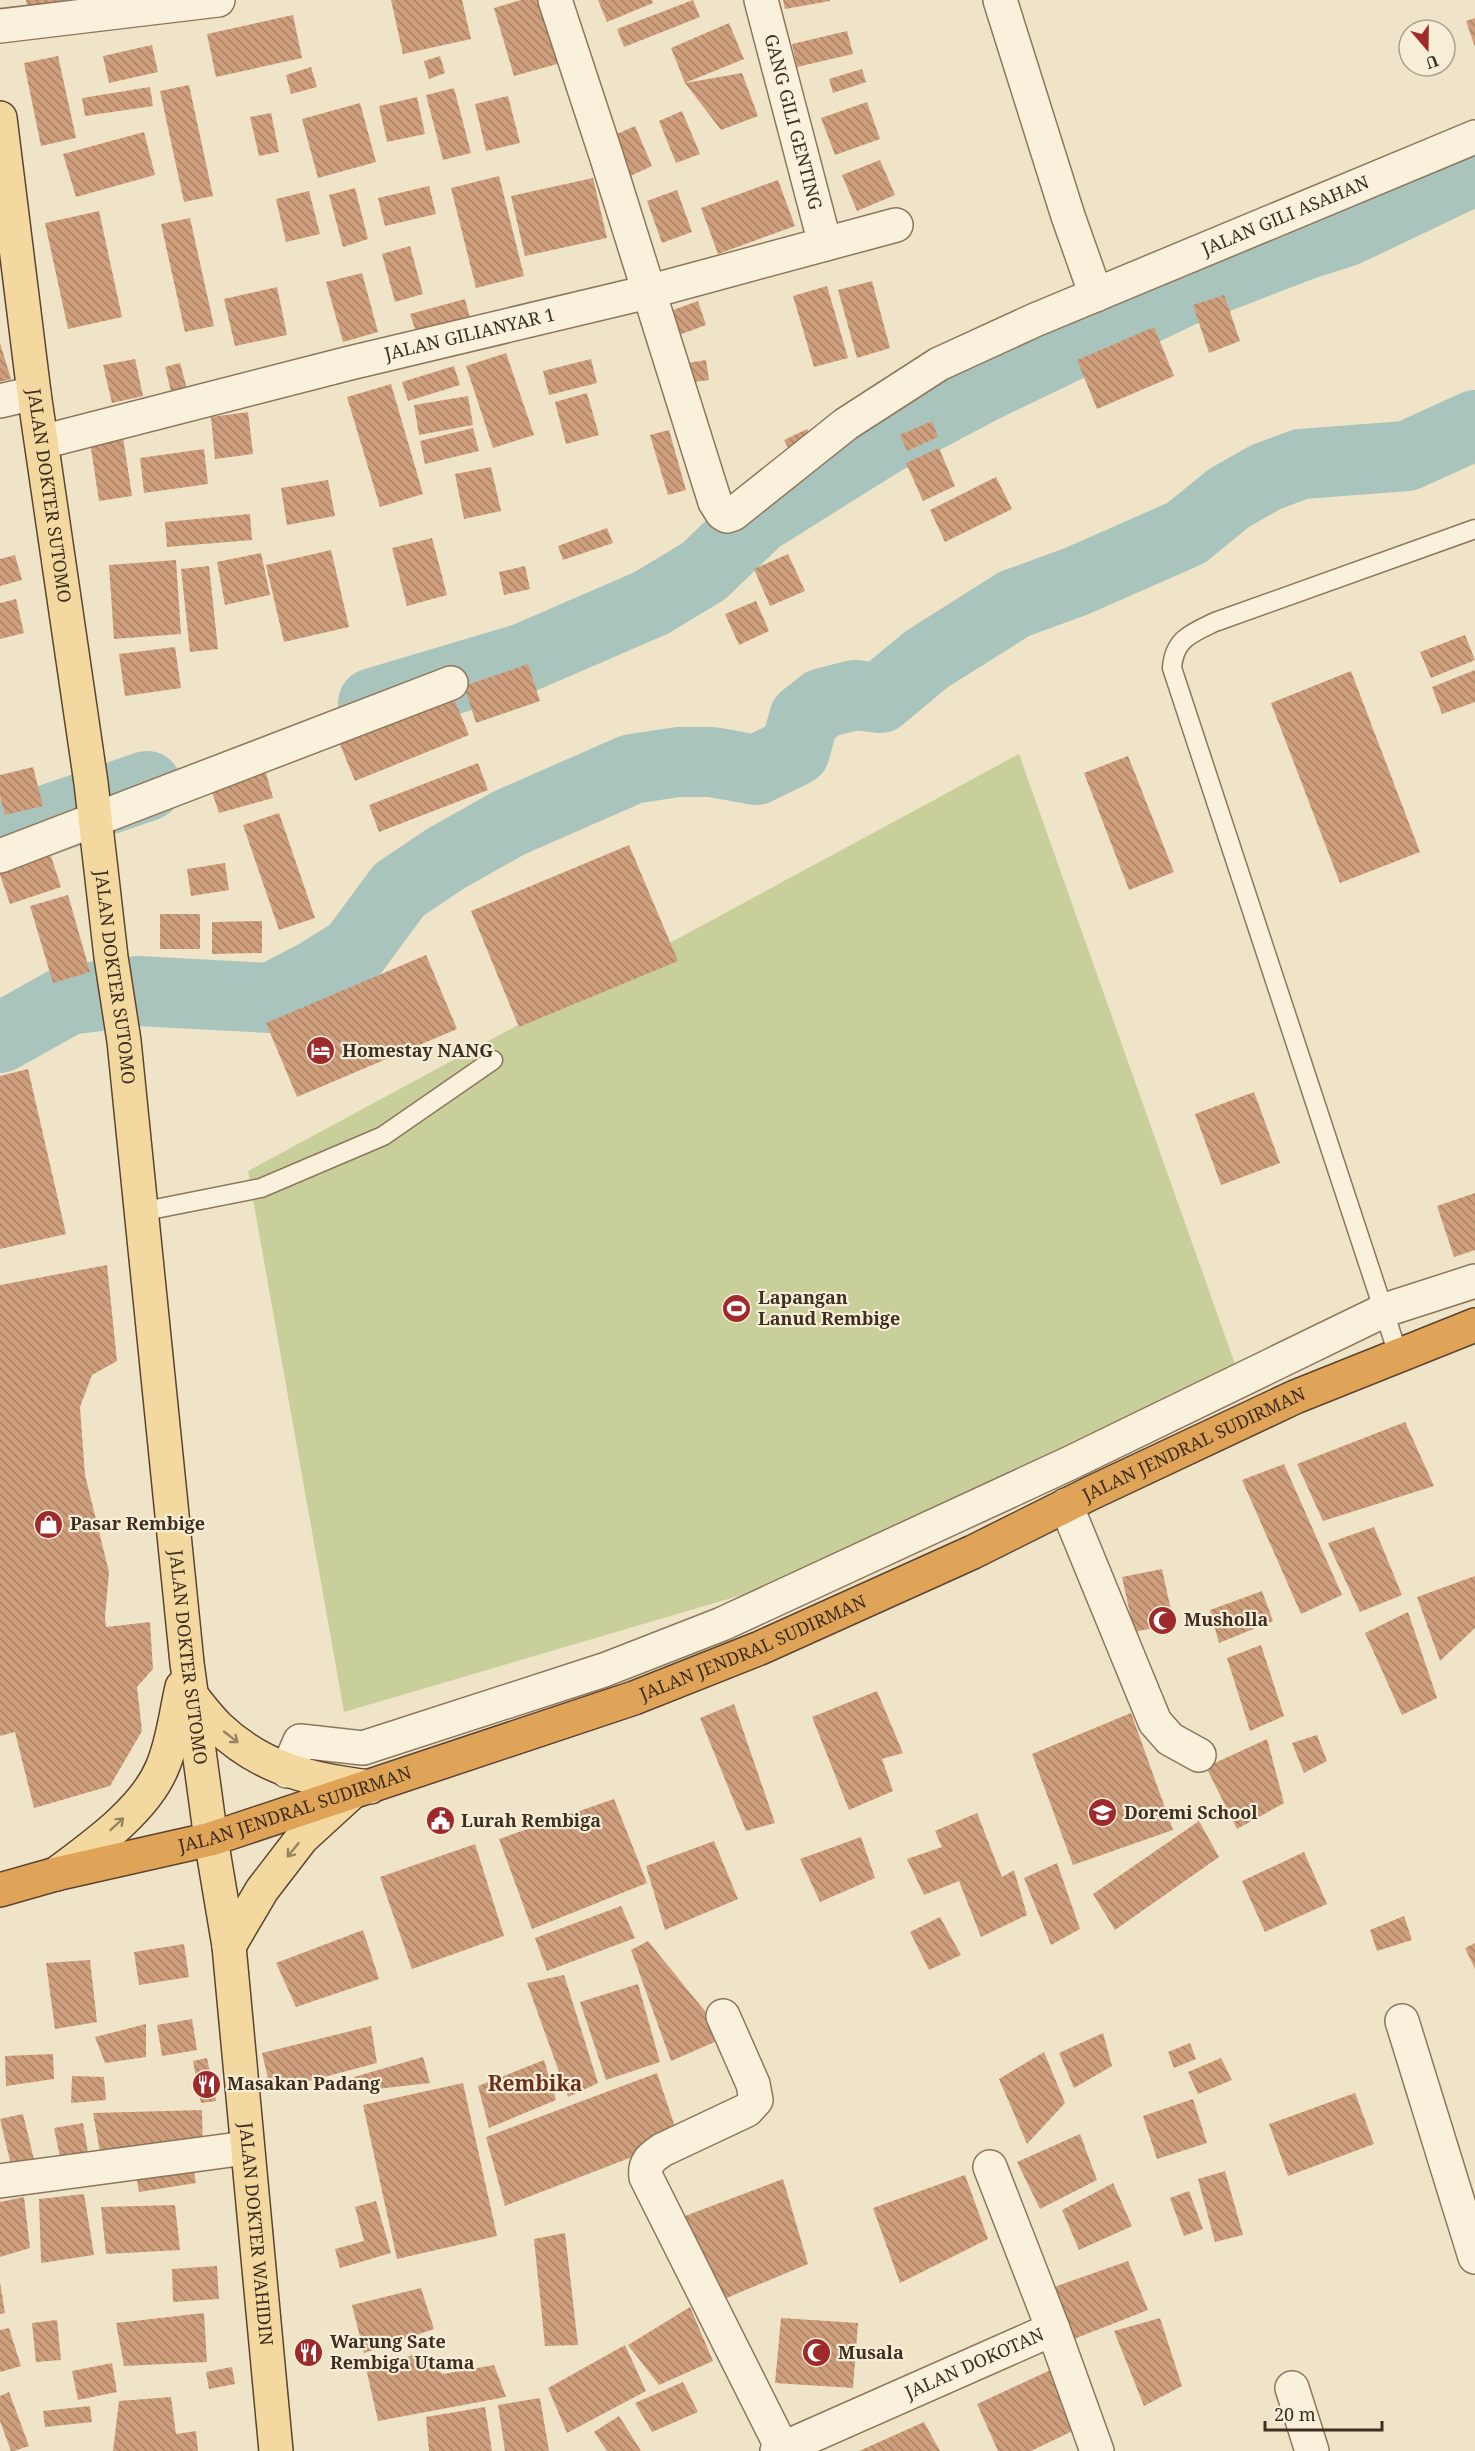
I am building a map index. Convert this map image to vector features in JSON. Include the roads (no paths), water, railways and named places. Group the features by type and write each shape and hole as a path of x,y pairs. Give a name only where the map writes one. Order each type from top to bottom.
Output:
{"highway":[{"name":"JALAN JENDRAL SUDIRMAN","path":"0,1890 56,1874 211,1839 634,1698 760,1648 973,1552 1295,1397 1475,1324"}],"main road":[{"name":"JALAN DOKTER SUTOMO","path":"0,118 34,393 91,783 111,957 124,1041 189,1679 211,1839"},
{"path":"189,1679 225,1733 250,1752 287,1771 360,1790"},
{"path":"56,1874 127,1816 150,1788 162,1768 189,1679"},
{"path":"229,1946 262,1890 302,1838 360,1790"},
{"name":"JALAN DOKTER WAHIDIN","path":"211,1839 229,1946 276,2451"}],"street":[{"path":"0,26 218,0"},
{"path":"555,0 648,292"},
{"name":"GANG GILI GENTING","path":"761,0 825,244"},
{"path":"1000,0 1068,216 1096,295"},
{"name":"JALAN GILI ASAHAN","path":"648,292 715,502 722,513 727,516 733,514 846,424 939,364 1096,295 1475,137"},
{"name":"JALAN GILIANYAR 1","path":"42,442 350,363 648,292 896,225"},
{"path":"0,401 34,393"},
{"path":"0,856 451,683"},
{"path":"287,1771 300,1741 363,1748 604,1670 722,1624 1070,1463 1385,1310 1475,1281"},
{"path":"1066,1506 1155,1722 1170,1739 1199,1755"},
{"path":"723,2016 753,2084 756,2100 747,2110 662,2150 650,2158 645,2167 646,2177 779,2450"},
{"path":"1402,2021 1475,2257"},
{"path":"0,2181 246,2148"},
{"path":"990,2167 1053,2329"},
{"name":"JALAN DOKOTAN","path":"779,2450 1053,2329 1097,2451"},
{"path":"1292,2388 1312,2451"}],"lane":[{"path":"1398,1354 1172,668 1173,653 1182,641 1194,632 1215,622 1475,529"},
{"path":"140,1212 261,1188 383,1136 493,1060"}],"waterway":[{"path":"373,703 524,658 651,603 704,571 758,519 884,440 982,388 1182,292 1301,246 1345,232 1475,170"},
{"path":"0,1038 68,1000 138,991 271,998 319,973 354,951 399,890 445,859 509,823 632,769 678,762 712,762 756,770 795,751 804,718 823,703 855,695 880,698 927,659 1014,604 1077,581 1186,533 1229,498 1266,477 1301,464 1407,456 1475,425"},
{"path":"0,836 147,786"}],"place":[{"name":"Homestay NANG","path":"321,1051"},
{"name":"Lapangan Lanud Rembige","path":"737,1308"},
{"name":"Pasar Rembige","path":"49,1524"},
{"name":"Musholla","path":"1163,1620"},
{"name":"Doremi School","path":"1103,1813"},
{"name":"Lurah Rembiga","path":"440,1821"},
{"name":"Masakan Padang","path":"206,2084"},
{"name":"Warung Sate Rembiga Utama","path":"309,2352"},
{"name":"Musala","path":"817,2353"}],"district":[{"name":"Rembika","path":"535,2084"}]}
